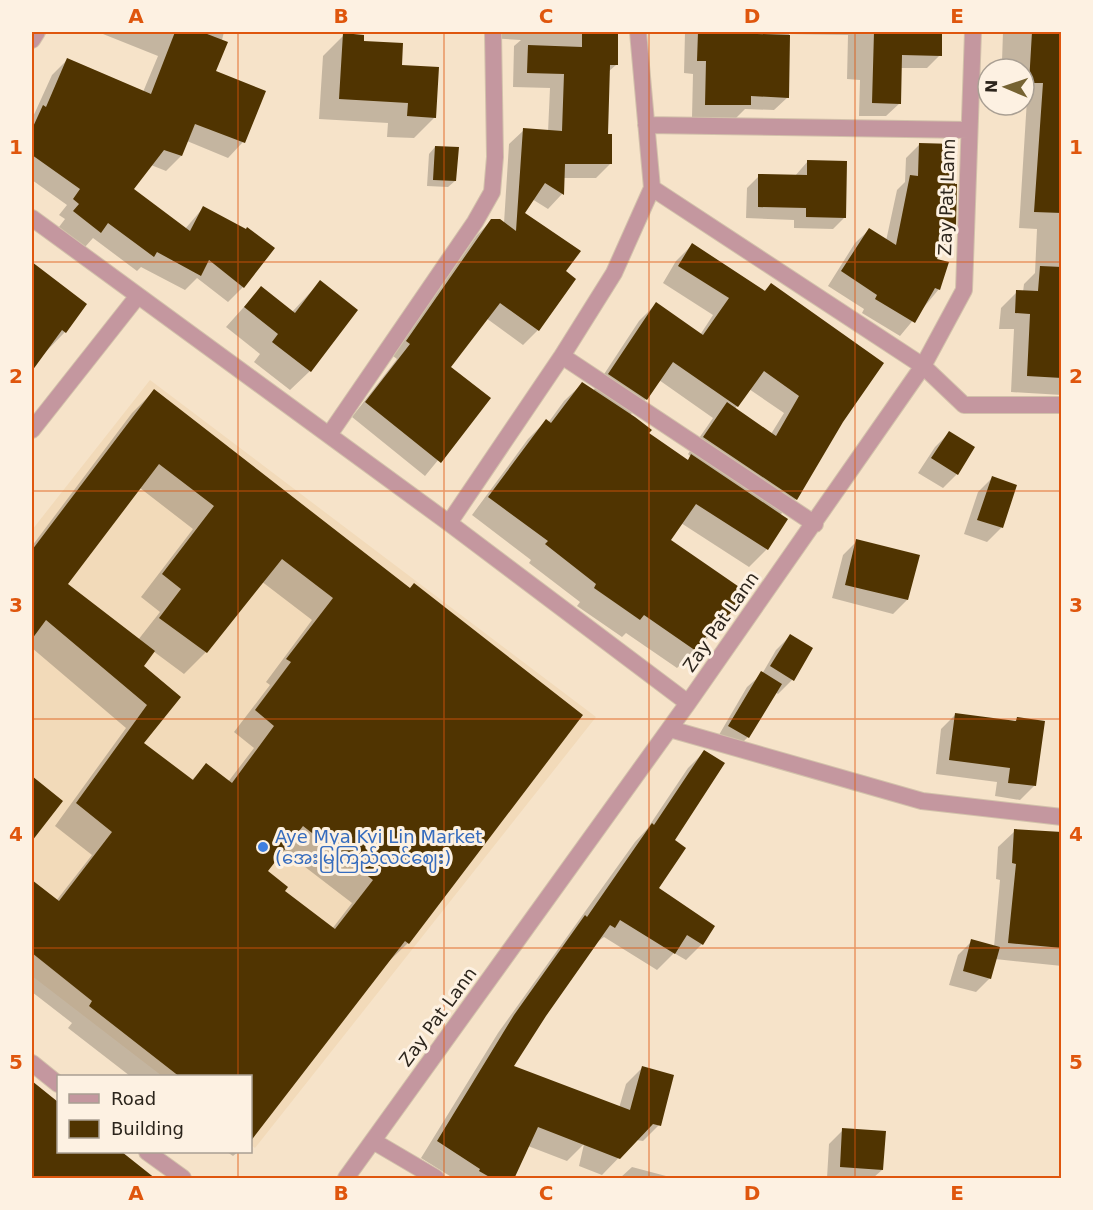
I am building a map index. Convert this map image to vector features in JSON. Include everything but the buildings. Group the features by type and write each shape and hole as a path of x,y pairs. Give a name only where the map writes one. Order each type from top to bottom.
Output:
{"street":[{"path":"32,40 37,32"},
{"path":"329,435 475,222 492,192 495,157 493,32"},
{"path":"449,523 562,356 614,273 652,188 638,32"},
{"name":"Zay Pat Lann","path":"346,1179 670,729 923,366 964,290 973,32"},
{"path":"646,125 969,130"},
{"path":"652,188 923,366 964,405 1062,405"},
{"path":"32,218 449,523 688,703"},
{"path":"32,430 137,297"},
{"path":"562,356 815,524"},
{"path":"670,729 922,801 1062,817"},
{"path":"32,1063 57,1083"},
{"path":"373,1142 436,1179"},
{"path":"148,1153 183,1179"}],"shaded area":[{"name":"Aye Mya Kyi Lin Market (အေးမြကြည်လင်ဈေး)","path":"150,380 596,717 255,1148 252,1146 252,1075 161,1075 32,976 32,530"}],"place":[{"name":"Aye Mya Kyi Lin Market (အေးမြကြည်လင်ဈေး)","path":"263,847"}]}
